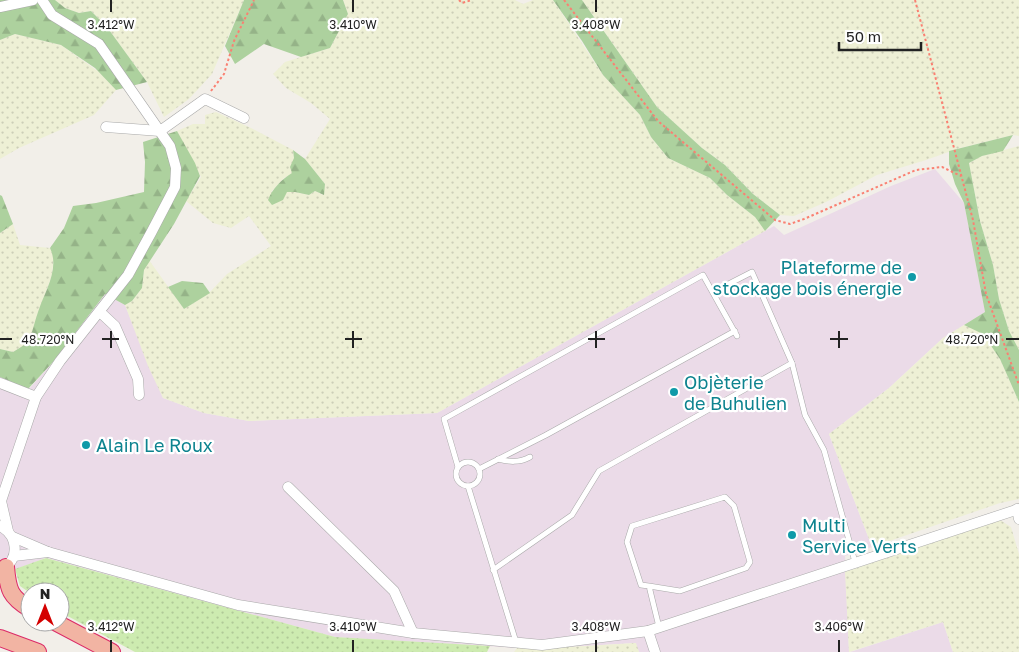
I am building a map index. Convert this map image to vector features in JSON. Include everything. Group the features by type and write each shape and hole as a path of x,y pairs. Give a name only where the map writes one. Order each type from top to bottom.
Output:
{"highway":[{"path":"6,565 9,591 14,599 20,603"},
{"path":"70,630 112,652"},
{"path":"0,638 38,652"}],"street":[{"path":"0,7 33,0"},
{"path":"6,565 15,544 7,532 1,502 36,398 60,361 128,275 175,187 176,168 170,146 99,44 52,15 42,0"},
{"path":"106,127 160,131 205,99 244,118"},
{"path":"100,312 115,326 138,379 139,396"},
{"path":"0,383 36,398"},
{"path":"288,487 394,591 413,633"},
{"path":"7,532 48,552 238,605 413,633 542,645 659,628 855,562 1018,512"},
{"path":"6,565 48,552"},
{"path":"648,631 655,652"}],"lane":[{"path":"713,292 752,272 792,363 806,416 824,450 855,562"},
{"path":"458,467 461,464 473,463 479,469 480,476 477,482 464,486 458,481 456,474 458,467 444,419 703,276 736,334 479,469"},
{"path":"493,570 572,514 599,471 792,363"},
{"path":"498,459 510,462 525,460 530,457"},
{"path":"468,486 516,643"},
{"path":"725,497 734,506 750,562 746,568 680,591 648,586 641,585 627,542 632,526 725,497"},
{"path":"648,586 659,628"}],"path":[{"path":"205,99 224,74 234,41 254,0"},
{"path":"459,0 462,3 472,0"},
{"path":"564,0 658,121 775,220 790,224 916,170 942,167 961,176"},
{"path":"915,0 973,220 986,294 1019,385"}],"shaded area":[{"path":"935,169 964,203 985,312 943,338 889,388 829,434 872,547 845,556 849,652 639,652 635,643 534,649 335,637 46,558 0,575 0,377 29,389 53,362 105,294 125,305 163,398 204,413 249,421 437,413 774,226 784,235 891,186"},
{"path":"943,622 953,652 850,652"}],"green space":[{"path":"0,0 55,0 65,8 79,13 91,11 107,27 147,82 116,90 95,68 61,45 15,34 0,40"},
{"path":"55,0 244,0 212,74 189,99 164,117 147,82 107,27 91,11 79,13 65,8"},
{"path":"244,0 343,0 348,14 330,48 301,57 264,44 235,64 225,46"},
{"path":"343,0 515,0 523,4 533,0 553,0 603,75 640,115 651,137 668,158 710,178 727,195 755,217 765,231 437,413 249,421 204,413 163,398 148,366 125,305 132,301 142,288 144,270 149,260 184,309 209,293 227,274 271,246 249,216 231,228 213,223 186,201 201,177 177,131 193,124 205,124 205,115 216,112 293,150 293,173 284,178 271,192 295,192 309,195 315,191 323,195 325,184 305,159 330,119 311,103 286,88 273,74 285,62 330,48 348,14"},
{"path":"553,0 582,0 657,107 702,148 725,165 753,194 780,215 765,231 755,217 727,195 710,178 668,158 651,137 640,115 603,75"},
{"path":"582,0 1019,0 1019,136 1013,135 960,148 877,175 826,202 794,216 780,215 753,194 725,165 702,148 657,107"},
{"path":"15,34 61,45 99,72 116,90 94,115 19,148 0,159 0,40"},
{"path":"177,131 200,176 174,224 144,270 142,288 132,301 125,305 105,294 53,362 28,389 0,377 0,349 13,352 29,342 52,272 53,256 50,248 64,228 73,206 96,203 144,192 145,162 143,142"},
{"path":"1013,135 1003,151 982,156 969,163 980,221 993,265 999,299 1009,331 1019,350 1019,402 1000,359 983,334 964,325 985,312 964,203 955,184 949,164 949,151"},
{"path":"1019,146 1019,350 1009,331 999,299 993,265 980,221 969,163 982,156"},
{"path":"293,150 305,159 325,184 324,195 315,191 309,195 287,192 283,200 272,205 268,200 272,192 281,181 292,173 290,167 294,158"},
{"path":"0,195 13,224 0,233"},
{"path":"13,224 20,245 50,248 54,256 52,275 29,342 13,352 0,349 0,233"},
{"path":"182,281 203,283 210,293 184,309 168,287"},
{"path":"964,325 983,333 1000,359 1019,402 1019,499 1000,503 872,547 829,434 889,388 943,338"},
{"path":"1000,520 1011,527 1019,554 1019,652 953,652 943,622 849,652 845,572"},
{"path":"46,558 335,637 490,646 487,652 135,652 70,617 70,582 20,582 20,586 15,569"},
{"path":"636,643 639,652 514,652 517,648 534,649"}],"place":[{"name":"Plateforme de stockage bois énergie","path":"912,277"},
{"name":"Objèterie de Buhulien","path":"674,392"},
{"name":"Alain Le Roux","path":"86,445"},
{"name":"Multi Service Verts","path":"792,535"}]}
